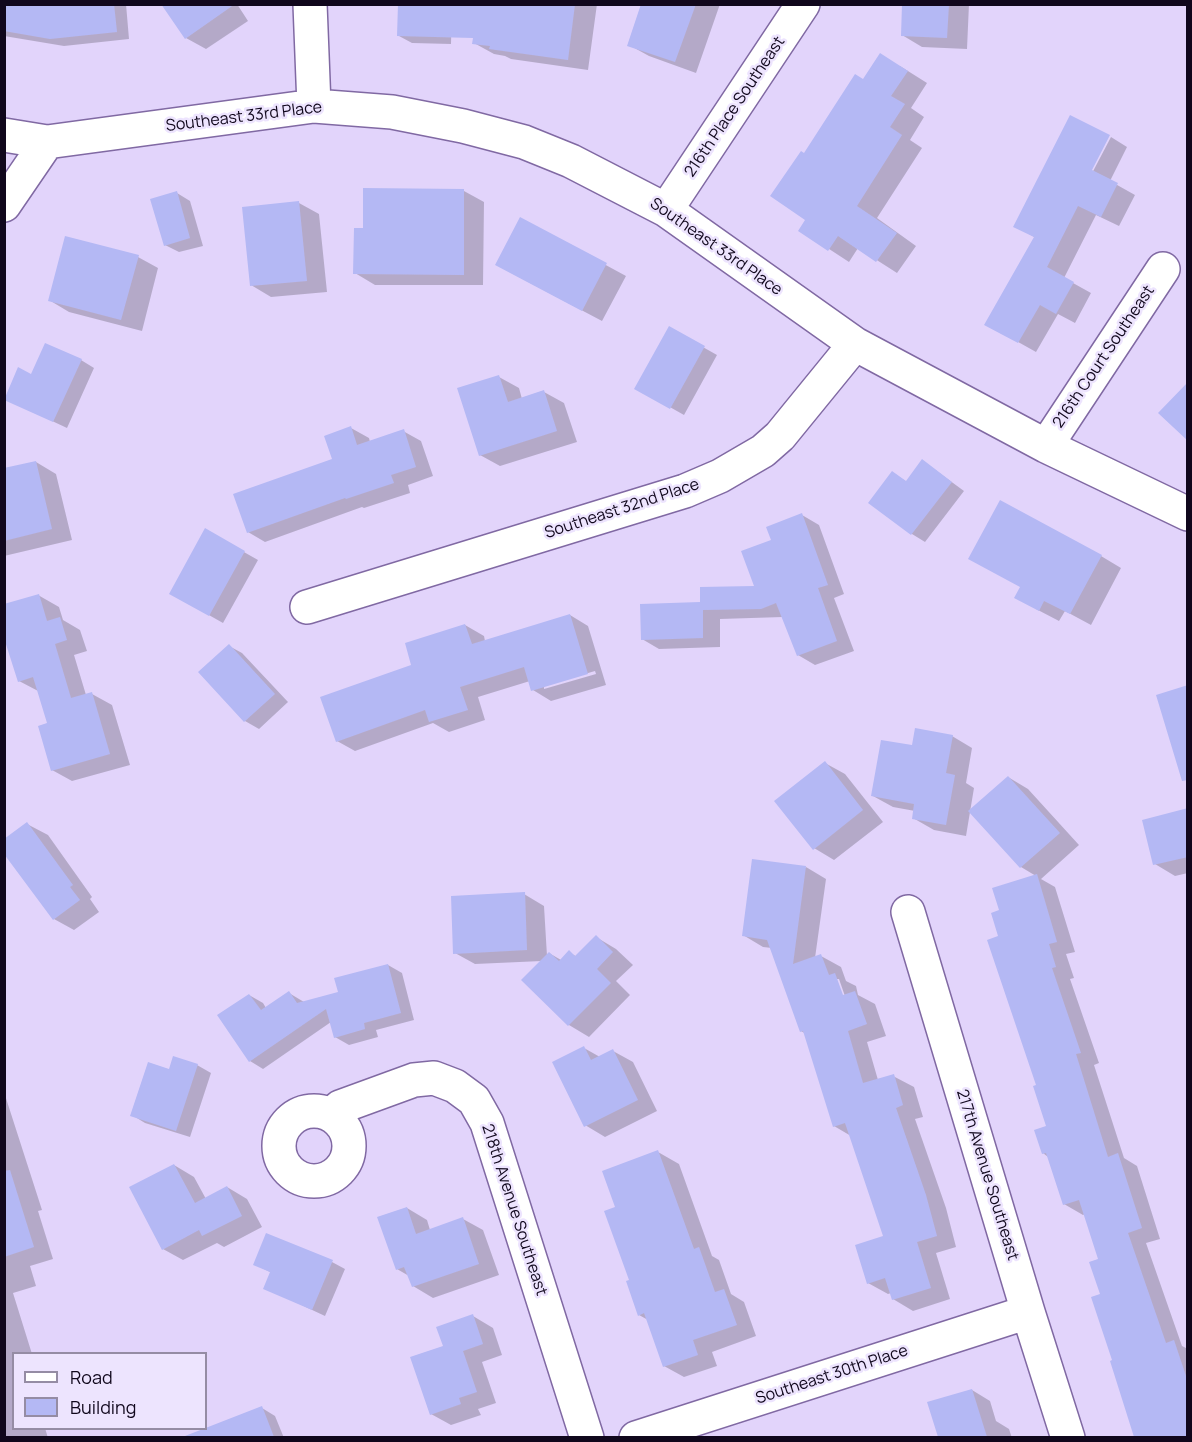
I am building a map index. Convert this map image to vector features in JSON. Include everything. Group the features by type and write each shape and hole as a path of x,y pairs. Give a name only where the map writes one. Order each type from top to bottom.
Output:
{"street":[{"path":"310,4 314,106"},
{"name":"216th Place Southeast","path":"666,210 803,4"},
{"name":"Southeast 33rd Place","path":"4,135 47,142 314,106 392,112 463,126 524,142 571,160 666,210 855,344"},
{"path":"4,205 47,142"},
{"name":"216th Court Southeast","path":"1046,446 1163,269"},
{"path":"855,344 1046,446 1188,514"},
{"name":"Southeast 32nd Place","path":"307,607 685,491 720,476 763,452 780,436 855,344"},
{"name":"217th Avenue Southeast","path":"908,912 1028,1312 1068,1437"},
{"name":"218th Avenue Southeast","path":"331,1115 340,1107 414,1080 434,1078 455,1086 474,1100 487,1123 587,1437"},
{"name":"Southeast 30th Place","path":"636,1437 1028,1312"}],"building":[{"path":"4,4 114,4 117,32 50,39 4,31"},
{"path":"161,4 235,4 185,39"},
{"path":"398,4 575,4 568,60 489,49 490,46 472,44 473,38 397,36"},
{"path":"641,4 696,4 675,62 627,46"},
{"path":"902,4 949,4 947,38 901,36"},
{"path":"880,53 908,71 891,96 905,104 890,127 902,135 857,206 897,233 876,262 838,236 828,251 798,231 805,220 770,196 801,151 804,153 855,74 863,79"},
{"path":"1070,115 1110,135 1092,170 1118,183 1101,217 1078,206 1047,267 1074,282 1056,314 1040,305 1018,343 984,325 1034,237 1013,227"},
{"path":"363,188 464,189 464,275 353,274 354,228 363,228"},
{"path":"177,191 190,238 164,246 150,199"},
{"path":"299,201 307,281 250,286 242,207"},
{"path":"520,217 607,263 582,311 495,265"},
{"path":"65,236 139,255 121,320 48,301"},
{"path":"669,326 705,346 670,409 634,389"},
{"path":"45,343 82,359 53,422 4,400 18,367 31,374"},
{"path":"499,375 508,402 544,390 557,431 479,456 457,388"},
{"path":"1188,382 1188,441 1158,413"},
{"path":"351,426 357,445 404,429 416,467 391,475 394,483 247,533 233,494 332,459 324,436"},
{"path":"922,459 952,482 911,535 868,503 892,471 906,481"},
{"path":"36,461 52,529 4,541 4,468"},
{"path":"1000,500 1102,555 1070,614 1044,601 1039,611 1014,598 1020,587 968,559"},
{"path":"802,513 828,585 818,588 837,641 797,656 776,603 761,609 703,610 703,638 641,640 640,604 700,602 700,587 754,586 741,551 771,540 766,527"},
{"path":"205,528 245,551 209,616 169,594"},
{"path":"39,594 47,621 60,617 67,640 55,644 71,698 92,692 110,754 51,771 38,726 47,723 33,677 18,682 4,638 4,604"},
{"path":"570,614 588,674 531,691 524,667 460,687 468,710 429,722 425,710 336,742 320,697 411,665 405,643 465,624 472,644"},
{"path":"229,644 275,694 244,722 198,672"},
{"path":"1188,685 1188,780 1182,781 1156,695"},
{"path":"915,728 953,735 946,773 955,775 946,825 912,819 914,804 871,796 881,740 912,745"},
{"path":"825,761 863,810 813,850 774,801"},
{"path":"1008,776 1060,833 1020,868 968,811"},
{"path":"1188,808 1188,857 1153,865 1142,820"},
{"path":"27,822 73,885 70,887 80,900 53,920 4,854 4,839"},
{"path":"752,859 806,866 793,964 821,954 829,975 835,973 843,995 855,991 867,1024 848,1031 863,1083 894,1074 903,1105 896,1108 926,1195 937,1236 917,1242 931,1288 892,1300 885,1278 867,1284 855,1245 883,1236 845,1123 833,1127 803,1031 800,1032 767,940 742,936"},
{"path":"1037,874 1057,942 1049,944 1056,967 1052,968 1081,1053 1076,1054 1108,1157 1118,1153 1142,1228 1128,1233 1166,1343 1174,1340 1188,1382 1188,1437 1134,1437 1091,1297 1100,1294 1089,1262 1098,1259 1079,1200 1063,1205 1046,1153 1042,1154 1034,1130 1046,1126 1033,1086 1036,1085 987,940 998,936 991,913 999,910 992,888"},
{"path":"525,892 527,950 453,954 451,896"},
{"path":"596,935 613,952 597,969 611,983 568,1026 521,980 549,952 559,961 569,950 575,956"},
{"path":"388,964 401,1013 364,1023 365,1029 334,1038 326,1009 249,1062 217,1015 249,994 261,1010 289,991 297,1003 338,992 334,978"},
{"path":"584,1046 591,1060 613,1049 638,1100 584,1127 552,1062"},
{"path":"173,1056 198,1064 176,1131 130,1116 148,1062 169,1069"},
{"path":"658,1150 694,1249 699,1247 715,1292 724,1289 737,1325 693,1340 698,1355 663,1367 644,1313 638,1316 626,1281 629,1280 604,1211 615,1207 602,1171"},
{"path":"174,1164 195,1203 227,1186 242,1216 202,1236 199,1230 162,1250 129,1187"},
{"path":"10,1170 34,1247 4,1257 4,1171"},
{"path":"407,1207 416,1234 463,1217 479,1264 412,1287 404,1267 396,1270 377,1217"},
{"path":"266,1233 333,1260 312,1310 263,1289 270,1272 253,1265"},
{"path":"473,1314 483,1344 463,1351 477,1392 459,1398 461,1404 430,1415 410,1357 443,1346 436,1327"},
{"path":"972,1389 987,1437 938,1437 927,1402"},
{"path":"262,1406 274,1437 185,1436 207,1430 207,1427"}]}
